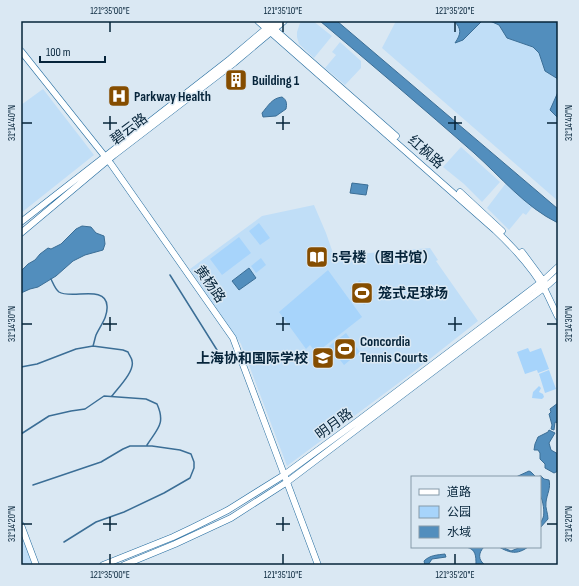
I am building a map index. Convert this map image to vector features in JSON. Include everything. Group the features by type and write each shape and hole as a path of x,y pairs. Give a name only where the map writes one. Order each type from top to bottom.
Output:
{"street":[{"name":"红枫路","path":"258,21 271,26 491,220 518,247 558,309"},
{"name":"碧云路","path":"21,222 106,158 271,26 284,21"},
{"name":"黄杨路","path":"21,51 106,158 233,338 318,565"},
{"name":"碧云路","path":"21,233 106,158"},
{"name":"明月路","path":"124,565 175,544 231,518 287,482 416,386 543,284 558,267"},
{"name":"明月路","path":"103,565 173,538 228,510 284,475 543,284 558,276"},
{"name":"红枫路","path":"543,284 558,317"},
{"path":"21,525 36,565"}],"shaded area":[{"path":"302,21 313,21 332,36 314,58 299,44 297,32"},
{"path":"396,21 558,21 558,201 382,48"},
{"path":"340,42 361,61 361,68 345,85 325,68 336,55 332,52"},
{"path":"43,89 94,155 21,213 21,105"},
{"path":"461,147 500,182 482,202 464,184 443,167"},
{"path":"506,183 533,206 526,215 523,213 509,230 487,208"},
{"path":"314,205 334,256 430,248 438,260 436,261 478,321 412,373 287,466 241,344 190,269 262,216"},
{"path":"21,535 33,565 21,565"}],"green space":[{"path":"259,223 270,238 260,245 249,231"},
{"path":"239,237 251,253 222,275 210,259"},
{"path":"261,258 266,265 256,273 251,266"},
{"path":"328,270 362,317 316,353 310,345 306,349 279,312"},
{"name":"笼式足球场","path":"360,280 374,297 364,305 350,288"},
{"name":"Concordia Tennis Courts","path":"346,333 360,352 344,365 329,346"},
{"path":"528,348 530,352 541,348 549,369 538,373 537,370 525,374 517,352"},
{"path":"549,370 556,389 545,393 539,374"},
{"path":"539,386 541,388 539,392 543,394 544,397 542,399 532,398 533,392"}],"water":[{"path":"320,21 337,21 558,209 558,223 535,209 524,200 474,153"},
{"path":"454,21 482,21 463,40 455,43 460,32"},
{"path":"490,21 556,21 558,33 558,79 545,71 539,53 533,47 507,38 499,25"},
{"path":"558,92 558,115 557,117 550,110"},
{"path":"282,97 286,102 286,109 276,116 263,117 262,113 270,103"},
{"path":"352,183 368,185 366,195 350,193"},
{"path":"82,226 91,227 96,233 104,236 105,244 103,250 85,255 73,261 56,276 38,287 21,293 21,271 48,248 51,249 61,244 76,229"},
{"path":"249,268 256,278 239,290 232,281"},
{"path":"558,403 558,423 555,422 554,430 551,429 552,425 549,414 551,412 550,409"},
{"path":"549,430 555,433 549,443 551,450 558,454 558,471 554,473 545,468 545,464 540,459 540,453 538,450 534,450 538,437"},
{"path":"529,471 535,476 518,476"},
{"path":"541,476 544,479 549,480 549,488 546,499 548,519 541,527 541,522 544,516"},
{"path":"469,548 483,548 480,559 485,565 476,565 474,551"},
{"path":"501,548 511,551 518,548 527,548 517,552 507,551"},
{"path":"445,554 446,557 432,559 428,565 425,565 424,561 429,558"}],"waterway":[{"path":"170,275 217,350"},
{"path":"51,279 55,288 64,294 95,294 105,299 107,306 106,314 96,335 93,346"},
{"path":"21,367 37,364 76,349 93,346 123,350 128,352 132,359 131,370 112,396"},
{"path":"21,434 49,416 85,409 104,396 146,399 157,404 161,417 159,426 147,445"},
{"path":"33,485 101,462 130,446 152,446 180,450 191,454 194,462 194,468 190,478 164,493 124,512 96,522 64,542"}],"place":[{"name":"Building 1","path":"236,80"},
{"name":"Parkway Health","path":"119,96"},
{"name":"5号楼（图书馆）","path":"317,257"},
{"name":"笼式足球场","path":"362,293"},
{"name":"Concordia Tennis Courts","path":"345,349"},
{"name":"上海协和国际学校","path":"323,358"}]}
